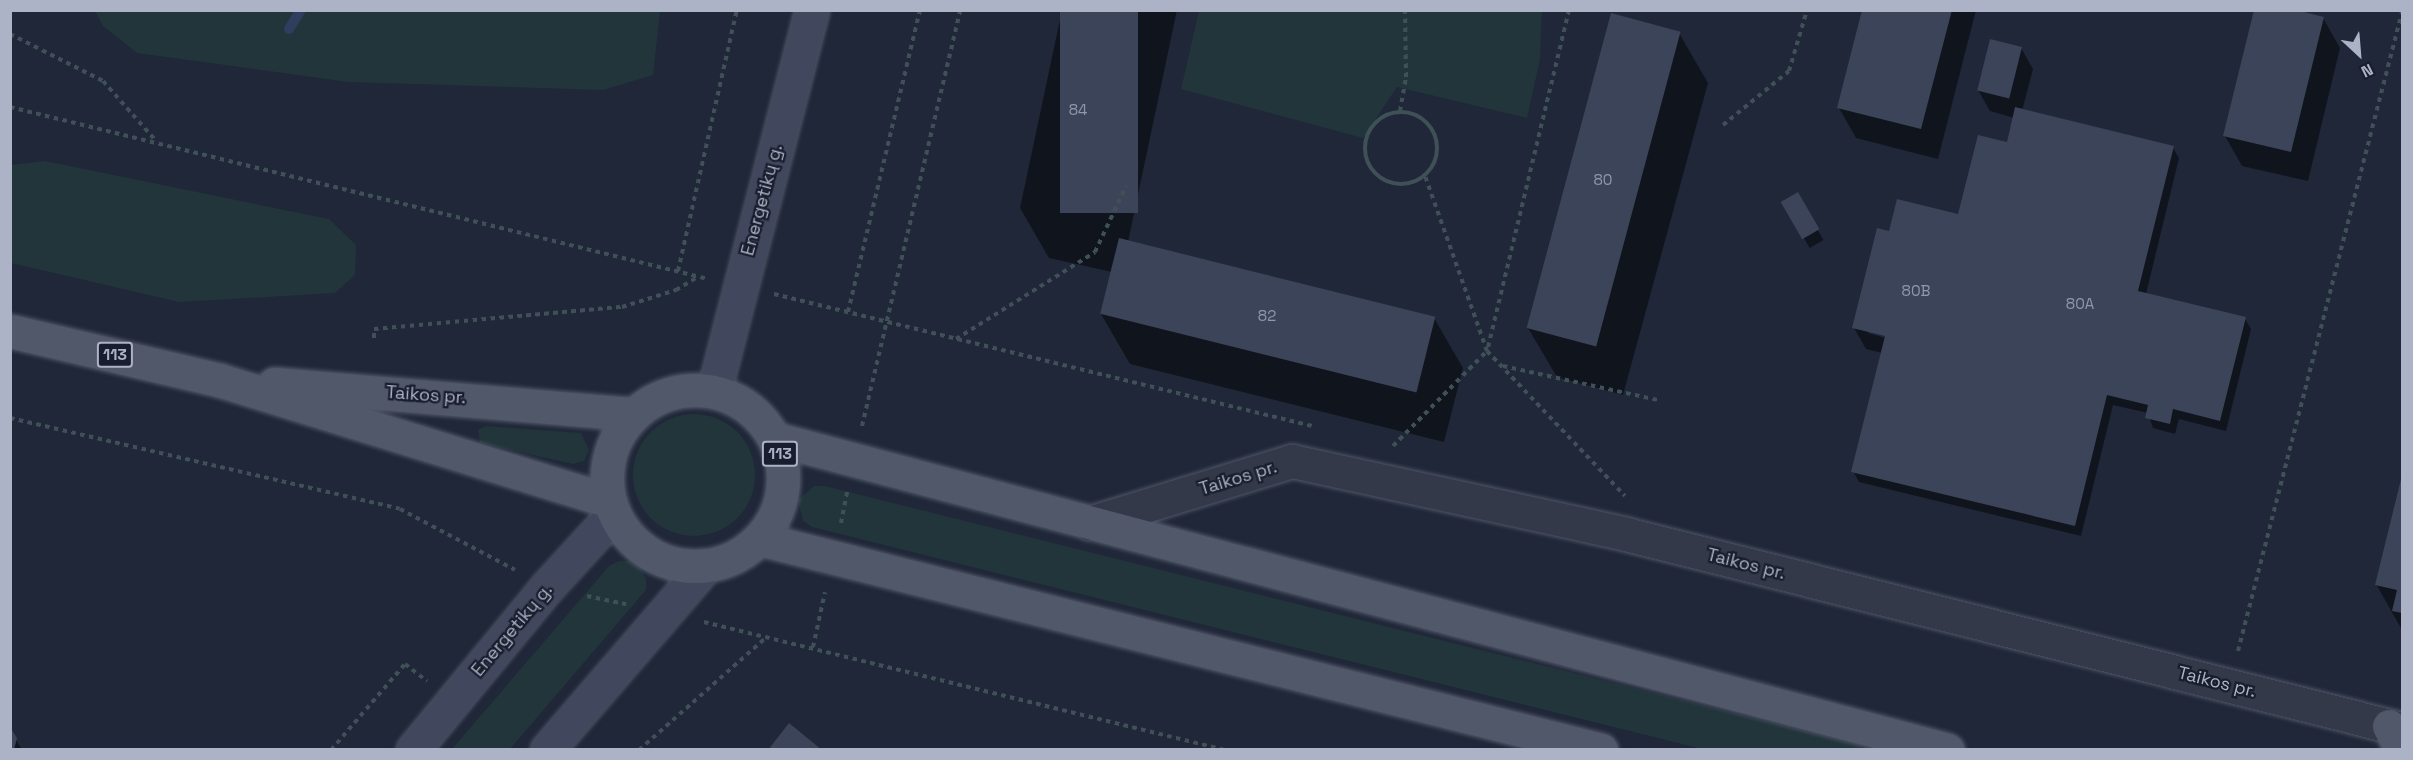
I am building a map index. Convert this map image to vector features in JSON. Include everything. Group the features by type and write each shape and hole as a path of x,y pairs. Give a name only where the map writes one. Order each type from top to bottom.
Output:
{"main road":[{"name":"Energetikų g.","path":"714,391 739,286 812,10"},
{"name":"Taikos pr.","path":"10,331 219,380 612,508"},
{"name":"Taikos pr.","path":"219,380 633,414"},
{"name":"113","path":"685,389 714,391 739,400 760,417 776,439 783,465 783,492 775,517 760,539 735,557 705,566 678,565 651,555 629,537 612,508 609,460 615,440 633,414 657,398 685,389"},
{"path":"776,439 1947,750"},
{"name":"Energetikų g.","path":"413,750 612,508"},
{"path":"760,539 1600,750"},
{"path":"547,750 705,566"}],"street":[{"name":"Taikos pr.","path":"1089,523 1292,461 1626,534 2398,735"}],"path":[{"path":"678,271 737,10"},
{"path":"848,312 920,10"},
{"path":"10,107 887,323 960,10"},
{"path":"1400,111 1406,77 1405,10"},
{"path":"1393,446 1486,351 1569,10"},
{"path":"1723,124 1790,70 1807,10"},
{"path":"2238,651 2403,12"},
{"path":"10,34 104,81 158,142"},
{"path":"1400,111 1423,118 1437,137 1434,165 1425,176 1397,184 1375,173 1366,158 1365,146 1375,123 1400,111"},
{"path":"1425,176 1486,351 1633,505"},
{"path":"956,339 1095,252 1126,186"},
{"path":"374,338 374,329 622,307 676,290 699,276"},
{"path":"1501,366 1658,400"},
{"path":"10,418 400,509 548,587 768,636 1225,750"},
{"path":"639,750 768,636"},
{"path":"331,750 405,664 453,702"}],"shaded area":[{"path":"95,11 660,11 653,75 603,90 348,82 137,53 103,26"},
{"path":"1199,11 1542,11 1540,59 1527,118 1397,87 1363,138 1181,89"},
{"path":"45,161 329,219 356,245 355,275 335,293 179,302 11,263 11,165"},
{"path":"694,414 717,419 728,424 737,432 745,441 750,452 755,475 750,498 745,509 737,518 728,526 717,531 694,536 671,531 660,526 651,518 643,509 638,498 633,475 638,452 643,441 651,432 660,424 671,419"},
{"path":"486,426 581,433 589,450 584,461 573,464 480,443 478,430"},
{"path":"814,486 825,486 1877,749 1702,749 812,527 803,521 798,500"},
{"path":"619,561 631,561 641,568 646,579 646,590 510,749 452,749 609,566"}],"building":[{"path":"1060,10 1138,10 1138,213 1060,213"},
{"path":"1862,10 1952,10 1921,129 1837,108"},
{"path":"2254,10 2296,10 2324,17 2291,152 2223,136"},
{"path":"1611,13 1681,32 1596,347 1527,328"},
{"path":"1990,39 2022,47 2009,98 1977,90"},
{"path":"2015,107 2174,146 2138,291 2246,317 2220,421 2173,409 2170,424 2145,418 2148,405 2107,395 2075,526 1851,472 1885,336 1852,328 1877,228 1889,231 1897,199 1958,214 1978,135 2007,142"},
{"path":"1798,192 1820,229 1802,239 1781,202"},
{"path":"1119,238 1435,317 1416,393 1100,314"},
{"path":"2402,475 2402,613 2392,611 2397,590 2375,585"},
{"path":"789,723 822,750 768,750"},
{"path":"10,727 17,738 14,750 10,750"}],"waterway":[{"path":"289,29 301,10"}]}
